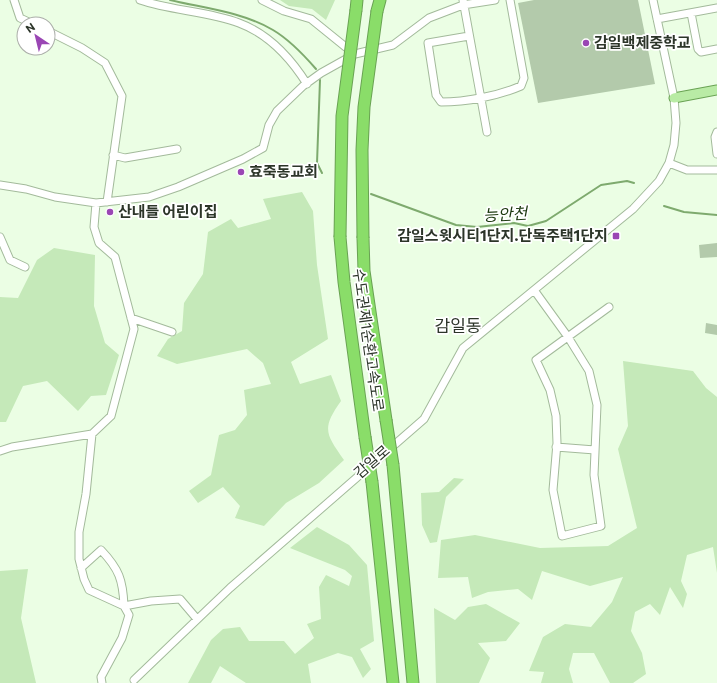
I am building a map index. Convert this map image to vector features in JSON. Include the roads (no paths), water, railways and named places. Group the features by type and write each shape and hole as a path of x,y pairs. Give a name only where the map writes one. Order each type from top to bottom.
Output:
{"highway":[{"name":"수도권제1순환고속도로","path":"380,0 377,11 364,107 362,150 364,271 392,465 413,683"},
{"name":"수도권제1순환고속도로","path":"356,5 342,116 340,237 344,282 372,482 393,683"}],"main road":[{"path":"674,98 717,90"}],"street":[{"path":"14,0 19,16"},
{"path":"140,0 239,23 256,31 278,46 296,67 307,84"},
{"path":"262,0 284,11 311,19 355,54"},
{"path":"0,185 96,204 149,197 178,187 243,159 263,148 269,125 278,111 321,73 355,54 393,45 429,18 463,3 495,0"},
{"path":"469,36 428,43 436,96 441,102 480,97 512,90 521,86 524,78 510,0"},
{"name":"감일로","path":"132,682 230,588 424,418 463,348 643,200 659,181 669,163 674,145 676,123 674,98 653,0"},
{"path":"463,3 487,132"},
{"path":"658,19 717,8"},
{"path":"691,13 698,49 701,52 717,49"},
{"path":"56,35 82,48 105,63 122,96 106,202"},
{"path":"717,132 715,138 717,154"},
{"path":"113,155 125,158 177,149"},
{"path":"669,163 687,170 717,170"},
{"path":"0,451 12,447 92,434 111,416 134,329 115,257 99,243 94,227 96,204"},
{"path":"0,237 10,260 25,267"},
{"path":"534,290 568,337 589,371 597,405 594,476 601,526 562,536 553,490 556,447 556,416 550,390 536,360 568,337 609,307"},
{"path":"131,318 172,332"},
{"path":"92,434 86,494 79,532 79,559 89,590 124,606 151,601 180,599 197,619"},
{"path":"556,447 596,450"},
{"path":"81,568 101,550 115,565 123,586 124,606 129,615 122,638 101,677 102,683"}],"waterway":[{"name":"능안천","path":"170,0 223,11 261,24 273,30 291,43 316,69"},
{"name":"능안천","path":"320,80 317,163 322,173"},
{"name":"능안천","path":"371,194 456,225 477,227 514,223 528,226 546,221 601,185 627,181 634,183"},
{"name":"능안천","path":"664,206 684,212 717,215"}],"place":[{"name":"감일백제중학교","path":"586,43"},
{"name":"효죽동교회","path":"241,172"},
{"name":"산내들 어린이집","path":"110,212"},
{"name":"감일스윗시티1단지.단독주택1단지","path":"616,236"}],"district":[{"name":"감일동","path":"458,326"}]}
